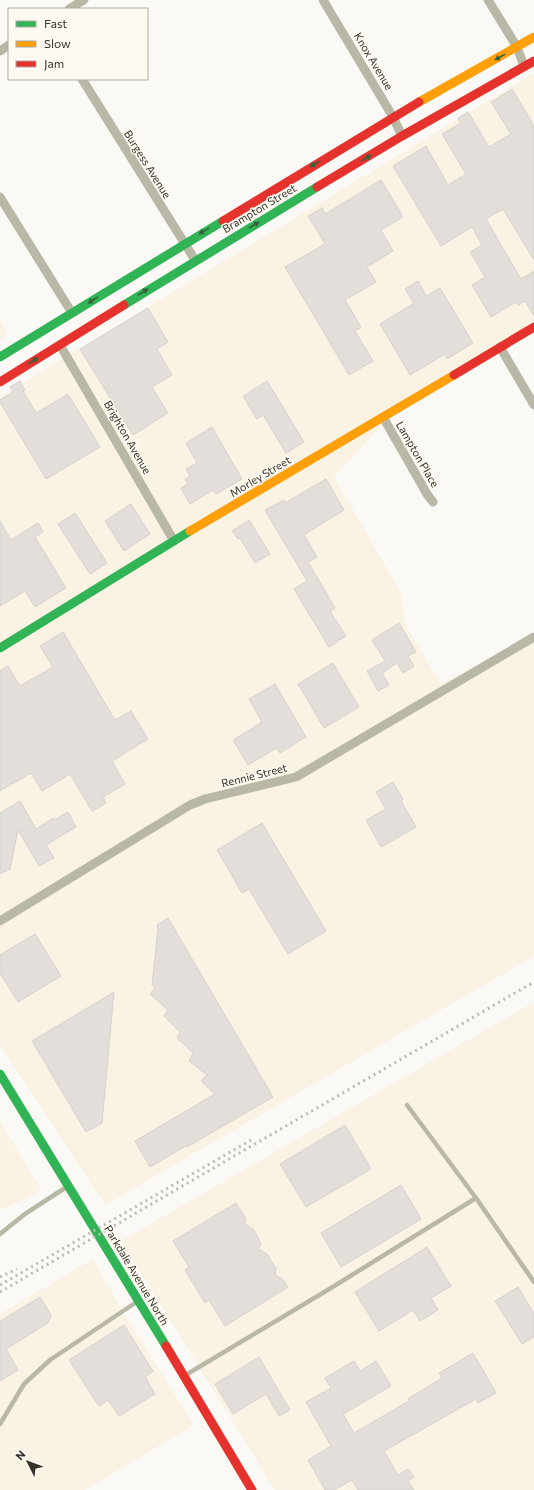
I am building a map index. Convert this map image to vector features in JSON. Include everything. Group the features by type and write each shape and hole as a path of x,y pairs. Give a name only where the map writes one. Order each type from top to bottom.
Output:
{"street":[{"path":"71,8 84,0"},
{"name":"Knox Avenue","path":"323,0 393,117 402,136"},
{"path":"488,0 516,47 524,66"},
{"name":"Brampton Street","path":"0,357 393,117 534,37"},
{"name":"Brampton Street","path":"0,382 195,260 402,136 534,61"},
{"name":"Burgess Avenue","path":"83,80 195,260"},
{"path":"0,197 72,313"},
{"name":"Morley Street","path":"0,648 174,541 534,327"},
{"name":"Brighton Avenue","path":"60,345 174,541"},
{"path":"500,347 534,405"},
{"name":"Lampton Place","path":"383,417 433,502"},
{"name":"Rennie Street","path":"0,921 190,805 205,799 296,777 534,637"},
{"name":"Parkdale Avenue North","path":"0,1074 252,1490"}],"lane":[{"path":"407,1105 476,1198 534,1282"},
{"path":"0,1234 25,1214 68,1186"},
{"path":"184,1376 332,1288 476,1198"},
{"path":"0,1424 24,1384 50,1360 138,1300"}],"shaded area":[{"path":"534,73 534,321 398,407 334,477 400,591 405,624 441,684 534,633 534,956 105,1205 0,1045 0,397"},
{"path":"0,320 8,334 0,339"},
{"path":"534,1002 534,1490 275,1490 121,1241"},
{"path":"0,1121 42,1191 0,1210"},
{"path":"93,1259 125,1315 194,1425 85,1490 0,1490 0,1314"}],"building":[{"path":"512,89 534,126 534,260 503,209 486,219 521,279 534,271 534,316 525,301 518,305 516,302 491,317 472,285 485,277 470,252 482,245 472,227 441,246 393,166 426,146 448,185 466,174 442,134 461,123 458,118 468,112 489,147 511,134 491,102"},
{"path":"381,180 403,217 381,230 393,251 367,267 376,282 345,300 361,327 355,331 373,361 349,375 285,267 325,244 308,216 322,208 325,214"},
{"path":"418,281 426,296 440,288 473,343 447,359 445,354 410,375 380,324 414,303 405,289"},
{"path":"148,308 168,342 157,349 172,375 152,387 168,413 133,435 80,349"},
{"path":"20,381 25,390 23,391 36,413 68,394 100,447 46,479 0,402 0,400 13,392 10,387"},
{"path":"267,381 304,442 286,453 263,415 257,419 243,396"},
{"path":"212,427 242,479 216,494 213,490 190,504 181,488 188,484 185,479 190,476 186,469 197,463 186,443"},
{"path":"326,479 344,510 304,535 317,557 308,562 335,608 330,611 346,636 329,647 294,589 307,581 265,510 284,500 285,503"},
{"path":"131,504 150,534 124,551 105,521"},
{"path":"75,513 107,563 90,574 58,524"},
{"path":"249,520 270,554 255,563 240,538 238,539 232,531"},
{"path":"0,521 11,540 38,523 43,532 35,537 66,588 35,607 25,591 0,606"},
{"path":"399,623 416,652 408,656 414,666 403,673 397,663 382,673 389,685 378,691 367,671 385,661 372,640"},
{"path":"63,632 115,720 131,711 148,739 112,761 125,784 103,797 106,803 92,811 70,774 42,791 31,773 0,791 0,671 8,666 20,686 53,667 40,646"},
{"path":"333,663 359,707 324,728 298,684"},
{"path":"275,684 306,737 280,753 277,748 248,765 233,740 262,722 249,699"},
{"path":"393,782 403,799 401,801 416,827 381,847 366,820 386,809 376,792"},
{"path":"20,801 36,829 53,818 54,820 68,812 76,827 46,845 54,858 39,866 18,830 10,869 0,874 0,813"},
{"path":"262,823 326,931 288,954 249,889 242,893 217,850"},
{"path":"168,918 273,1097 150,1167 135,1141 215,1094 201,1081 207,1075 189,1061 193,1053 177,1038 180,1032 164,1016 168,1010 150,994 155,988 152,985 158,929 157,925"},
{"path":"35,934 61,976 18,1002 0,973 0,955"},
{"path":"114,992 102,1123 86,1132 32,1041"},
{"path":"345,1125 371,1169 306,1207 280,1164"},
{"path":"401,1185 421,1219 341,1267 321,1233"},
{"path":"236,1203 246,1219 245,1224 254,1230 261,1244 258,1249 267,1254 276,1269 275,1275 283,1279 288,1287 225,1326 209,1300 205,1303 185,1270 189,1267 173,1241"},
{"path":"427,1247 451,1286 431,1298 438,1310 420,1321 413,1310 379,1331 355,1292"},
{"path":"518,1287 534,1314 534,1337 522,1344 495,1301"},
{"path":"40,1297 51,1315 48,1323 6,1349 18,1370 0,1381 0,1321"},
{"path":"124,1325 153,1371 145,1377 155,1394 119,1416 108,1400 99,1406 69,1360"},
{"path":"473,1353 496,1393 478,1403 476,1399 384,1451 398,1475 408,1469 414,1477 408,1481 414,1490 358,1490 352,1480 334,1490 325,1490 308,1460 331,1446 306,1402 331,1388 325,1378 354,1361 360,1371 376,1361 391,1386 343,1414 354,1433 409,1401 408,1399 442,1378 439,1373"},
{"path":"259,1357 290,1410 279,1416 266,1394 233,1414 215,1384"}],"railway":[{"path":"0,1292 534,982"},
{"path":"0,1285 251,1140"},
{"path":"0,1277 17,1269"}],"traffic: fast":[{"path":"124,305 317,187"},
{"path":"0,357 223,221"},
{"path":"0,648 190,531"},
{"path":"0,1074 166,1346"}],"traffic: slow":[{"path":"419,102 534,37"},
{"path":"190,531 454,375"}],"traffic: jam":[{"path":"317,187 402,136 534,61"},
{"path":"223,221 419,102"},
{"path":"0,382 124,305"},
{"path":"454,375 534,327"},
{"path":"166,1346 252,1490"}]}
